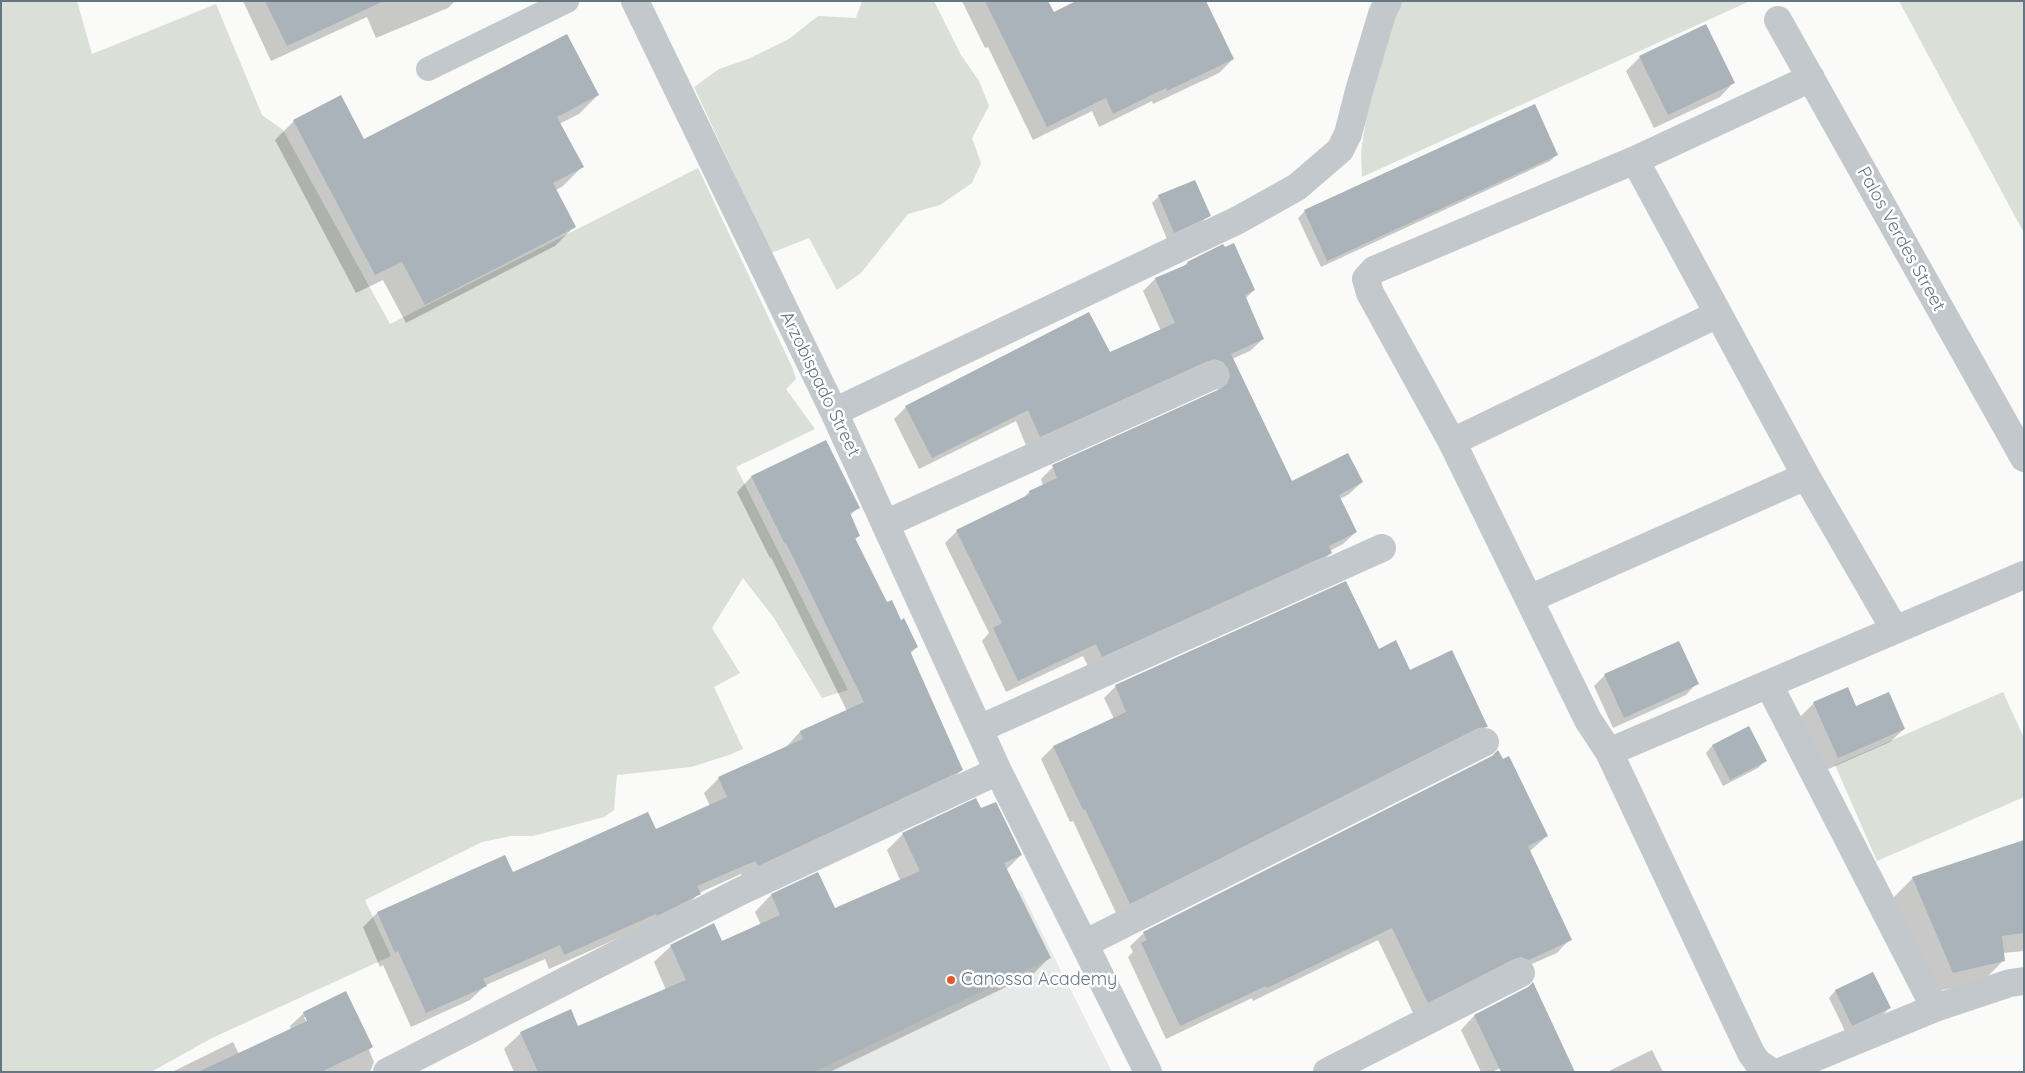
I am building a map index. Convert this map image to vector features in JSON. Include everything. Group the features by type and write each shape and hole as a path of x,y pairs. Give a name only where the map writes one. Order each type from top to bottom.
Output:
{"street":[{"name":"Arzobispado Street","path":"635,1 834,412 998,771 1086,944 1148,1072"},
{"path":"834,412 1238,220 1297,186 1340,150 1348,134 1388,1"},
{"name":"Palos Verdes Street","path":"1778,20 2024,458"},
{"path":"1776,1072 1770,1071 1758,1063 1750,1053 1609,752 1588,720 1452,442 1370,293 1366,279 1369,274 1383,266 1635,160 1811,78"},
{"path":"1635,160 1806,476 1895,630"},
{"path":"1452,442 1718,314"},
{"path":"885,524 1214,375"},
{"path":"1529,599 1806,476"},
{"path":"979,729 1382,548"},
{"path":"1609,752 2024,575"},
{"path":"1769,685 1936,1008"},
{"path":"1086,944 1485,742"},
{"path":"387,1072 741,890 998,771"},
{"path":"1327,1072 1521,973"},
{"path":"1780,1072 1936,1008 2010,983 2024,981"}],"lane":[{"path":"428,69 567,1"}],"shaded area":[{"path":"1,1 77,1 92,54 216,4 262,115 283,130 390,324 698,168 793,369 796,379 786,389 815,429 736,467 848,690 822,698 774,618 743,578 712,628 740,673 714,687 743,749 691,767 617,775 614,810 604,817 533,836 511,836 482,842 365,900 391,956 212,1038 151,1072 1,1072"},
{"path":"862,1 934,1 961,55 979,81 989,106 972,138 981,163 972,183 940,205 908,214 861,273 837,290 809,238 771,253 694,87 719,69 748,59 789,39 818,16 856,18"},
{"path":"1400,1 1750,1 1362,177 1361,153 1367,112"},
{"path":"1899,1 2024,1 2024,233"},
{"path":"2003,692 2024,738 2024,797 1877,861 1835,765"},
{"name":"Canossa Academy","path":"1020,889 1112,1072 652,1072"}],"building":[{"path":"265,1 384,1 287,46"},
{"path":"985,1 1048,1 1054,12 1076,1 1206,1 1234,59 1167,91 1166,88 1113,114 1106,98 1047,127"},
{"path":"1706,24 1735,83 1668,115 1639,56"},
{"path":"567,34 599,95 557,117 584,167 553,183 576,227 425,305 402,262 375,275 293,120 341,95 364,139"},
{"path":"1535,104 1558,155 1327,261 1304,210"},
{"path":"1195,180 1211,216 1174,233 1158,195"},
{"path":"1234,243 1255,290 1245,295 1264,339 1231,354 1292,481 1348,453 1363,482 1339,495 1357,532 1329,546 1332,553 1102,657 1096,644 1018,681 993,628 1002,623 956,530 1030,494 1029,491 1057,478 1052,465 1220,389 1227,384 1230,376 1228,369 1223,362 1215,359 1208,361 1040,437 1028,410 932,458 905,406 1089,312 1110,352 1175,323 1155,278 1188,264 1187,262 1223,244 1225,247"},
{"path":"826,440 860,508 850,513 860,536 855,538 887,602 892,600 901,620 904,618 918,647 910,651 963,770 758,866 755,861 697,886 701,894 657,916 656,914 564,955 560,945 483,979 487,986 426,1013 398,951 395,953 377,912 505,855 513,872 648,812 656,829 727,797 718,777 803,739 800,731 864,702 751,476"},
{"path":"1346,581 1379,649 1396,640 1410,670 1452,650 1488,727 1478,728 1130,904 1053,746 1126,712 1115,685"},
{"path":"1679,641 1699,684 1624,718 1604,674"},
{"path":"1848,687 1856,706 1889,692 1905,729 1838,758 1813,702"},
{"path":"1749,726 1767,761 1730,780 1712,745"},
{"path":"1498,750 1503,759 1509,756 1548,836 1528,846 1572,940 1529,960 1521,957 1514,959 1428,1003 1392,928 1267,988 1266,986 1180,1026 1141,943 1147,940 1143,932 1492,756"},
{"path":"976,798 981,808 996,802 1022,855 1004,863 1051,958 814,1072 538,1072 520,1032 571,1009 578,1026 686,980 670,945 714,923 722,941 780,915 771,894 818,872 835,908 920,871 902,833"},
{"path":"2024,840 2024,933 2002,936 2005,961 1953,973 1912,877"},
{"path":"1873,972 1891,1008 1852,1026 1835,990"},
{"path":"1533,982 1575,1072 1501,1072 1474,1015 1528,987"},
{"path":"346,991 373,1047 321,1072 198,1072 307,1021 303,1012"}],"place":[{"name":"Canossa Academy","path":"951,980"}]}
